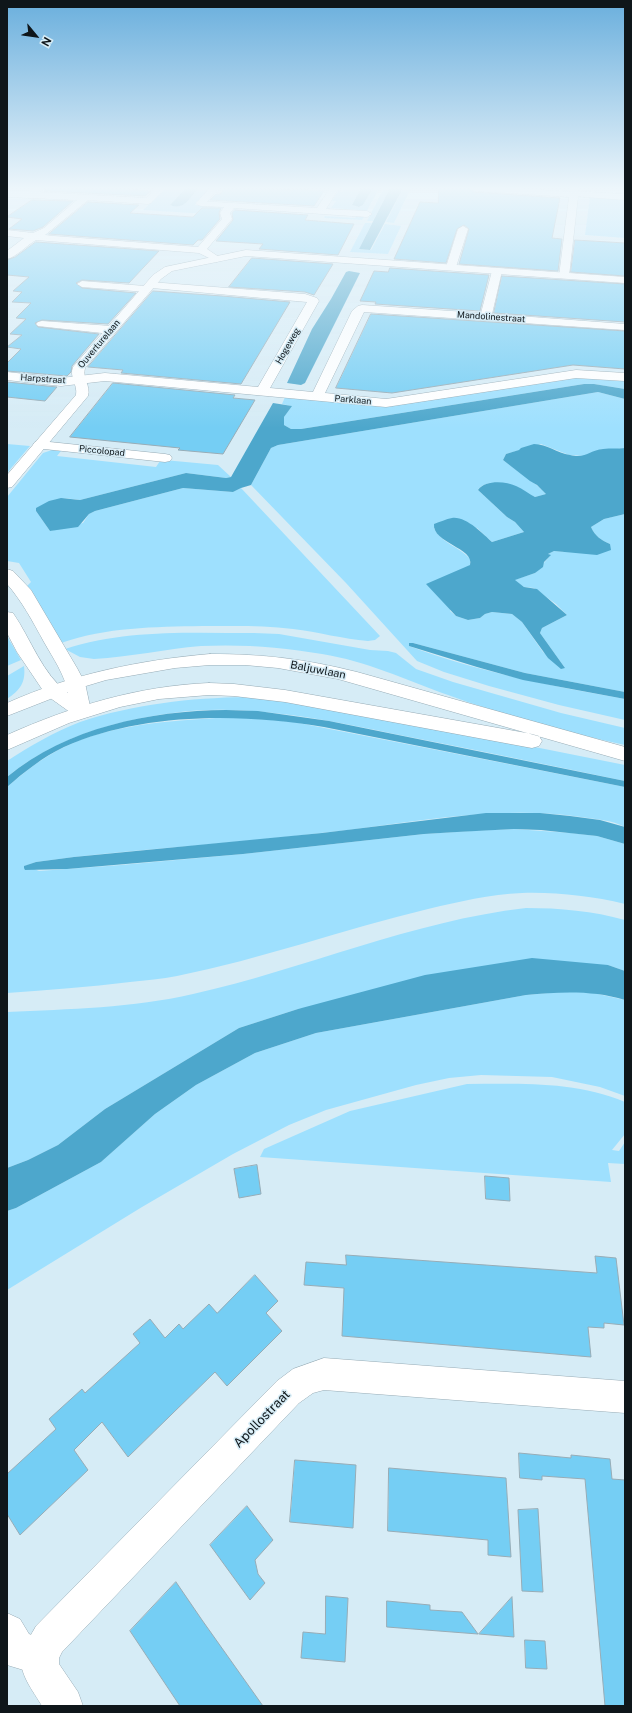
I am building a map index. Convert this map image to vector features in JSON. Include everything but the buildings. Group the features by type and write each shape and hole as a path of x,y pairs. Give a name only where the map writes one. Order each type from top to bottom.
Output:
{"street":[{"name":"Ouverturelaan","path":"7,484 82,396 84,388 77,374 79,367 160,274 174,268"},
{"name":"Ouverturelaan","path":"462,268 625,280"},
{"path":"564,276 565,268"},
{"path":"486,317 497,271"},
{"path":"82,284 148,287"},
{"name":"Hogeweg","path":"148,287 305,297 314,301 262,392"},
{"name":"Mandolinestraat","path":"316,397 360,309 369,308 625,327"},
{"path":"42,324 111,330"},
{"name":"Parklaan","path":"80,380 112,378 393,403 576,374 625,377"},
{"name":"Harpstraat","path":"7,376 55,381 80,380"},
{"name":"Piccolopad","path":"40,445 164,458"},
{"path":"7,574 25,594 76,683 81,711"},
{"path":"7,617 26,652 53,691 81,711"},
{"name":"Baljuwlaan","path":"7,710 38,696 76,683 123,671 158,666 231,660 277,662 348,675 625,754"},
{"name":"Baljuwlaan","path":"7,743 60,719 81,711 114,702 159,693 210,690 253,692 302,698 566,747 625,754"},
{"name":"Apollostraat","path":"40,1656 49,1639 288,1392 297,1383 308,1377 324,1374 625,1397"},
{"path":"7,1632 17,1650 40,1656 41,1669 64,1706"}],"shaded area":[{"path":"349,271 360,273 305,383 301,385 287,383 312,329 346,272"},
{"path":"579,376 625,381 625,389 594,384 584,384 301,429 291,429 284,425 284,417 291,406 282,404 285,397 385,407"},
{"path":"584,384 594,384 625,389 625,399 598,392 278,445 271,448 251,485 233,492 183,488 95,511 89,514 78,527 50,531 36,511 36,508 49,501 61,498 80,500 186,473 226,478 231,477 273,403 292,406 284,417 284,425 291,429 301,429"},
{"path":"598,392 625,399 625,448 602,449 584,456 569,455 541,444 506,454 503,460 531,480 546,494 535,497 496,483 484,485 478,490 507,517 515,522 524,532 492,542 477,528 434,528 441,537 470,559 470,565 450,611 456,616 468,620 480,618 485,614 492,612 512,614 522,622 543,652 565,668 540,633 542,628 567,615 556,604 534,588 524,587 514,580 535,573 550,556 548,554 554,551 567,552 610,544 594,533 591,527 604,519 625,514 625,692 525,673 413,643 409,646 489,671 570,689 625,699 625,720 559,705 489,686 444,672 417,661 346,583 251,485 271,448 278,445"},
{"path":"7,444 30,446 7,473"},
{"path":"534,444 543,445 565,454 575,456 584,455 599,450 625,448 625,514 604,519 591,527 594,533 610,544 611,550 597,555 554,551 548,554 551,555 544,562 543,567 535,573 515,580 524,587 537,589 567,615 542,628 540,633 565,668 561,669 548,658 522,622 512,614 492,612 485,614 480,618 468,620 456,616 426,584 470,565 470,559 466,554 439,536 435,531 434,524 452,518 457,518 474,526 492,542 524,532 515,522 507,517 478,490 485,484 501,482 516,486 535,497 546,494 537,485 503,460 506,454"},
{"path":"52,450 61,451 57,456 156,467 160,461 164,460 218,465 231,477 226,478 186,473 80,500 61,499 52,501 36,511 50,531 83,523 89,514 95,511 183,488 233,492 241,488 380,636 375,640 368,641 302,630 270,627 184,626 113,631 61,643 26,587 31,582 19,563 7,561 7,497 43,453"},
{"path":"182,633 279,634 370,650 396,653 416,669 453,682 561,713 625,728 625,745 580,735 514,717 470,703 370,666 322,654 262,647 216,645 188,647 121,657 94,659 80,657 65,649 111,638 135,635"},
{"path":"7,636 21,660 7,666"},
{"path":"409,643 525,673 625,692 625,699 523,680 409,646"},
{"path":"24,666 24,677 21,686 7,699 7,676"},
{"path":"246,697 275,699 369,714 625,765 625,781 329,721 278,713 214,710 177,712 153,716 95,730 64,742 34,757 7,777 7,761 42,740 80,722 141,706 204,699"},
{"path":"197,711 258,711 329,721 625,781 625,787 324,727 260,719 226,718 158,722 126,727 94,736 64,747 49,755 27,770 7,787 7,777 31,760 56,746 83,734 110,725 139,718"},
{"path":"216,718 248,718 294,722 625,787 625,827 603,820 581,817 516,813 483,814 290,837 74,857 36,862 25,866 25,870 34,869 39,871 121,865 243,854 424,834 514,829 597,836 625,844 625,904 561,894 522,893 498,895 428,909 240,961 177,976 53,990 7,993 7,787 48,756 67,746 108,731 173,721"},
{"path":"486,813 540,813 600,820 625,827 625,844 597,836 541,830 514,829 424,834 243,854 67,869 25,870 24,868 24,866 36,862 74,857 322,833"},
{"path":"526,908 601,914 625,920 625,971 608,965 298,1009 239,1028 105,1109 58,1145 28,1160 7,1168 7,1012 77,1009 170,999 235,984 359,946 442,923 484,914"},
{"path":"532,958 608,965 625,971 625,1000 588,993 526,995 316,1033 255,1053 196,1085 155,1114 101,1162 16,1208 7,1211 7,1168 28,1160 58,1145 105,1109 239,1028 298,1009 425,975"},
{"path":"560,992 589,992 625,1000 625,1096 600,1087 552,1077 481,1075 449,1078 416,1085 326,1110 289,1125 233,1154 142,1207 7,1290 7,1211 16,1208 101,1162 155,1114 196,1085 255,1053 316,1033 526,995"},
{"path":"467,1084 527,1084 567,1087 587,1090 625,1102 625,1134 612,1150 619,1151 625,1142 625,1164 608,1163 611,1182 260,1157 264,1149 350,1111"}]}
